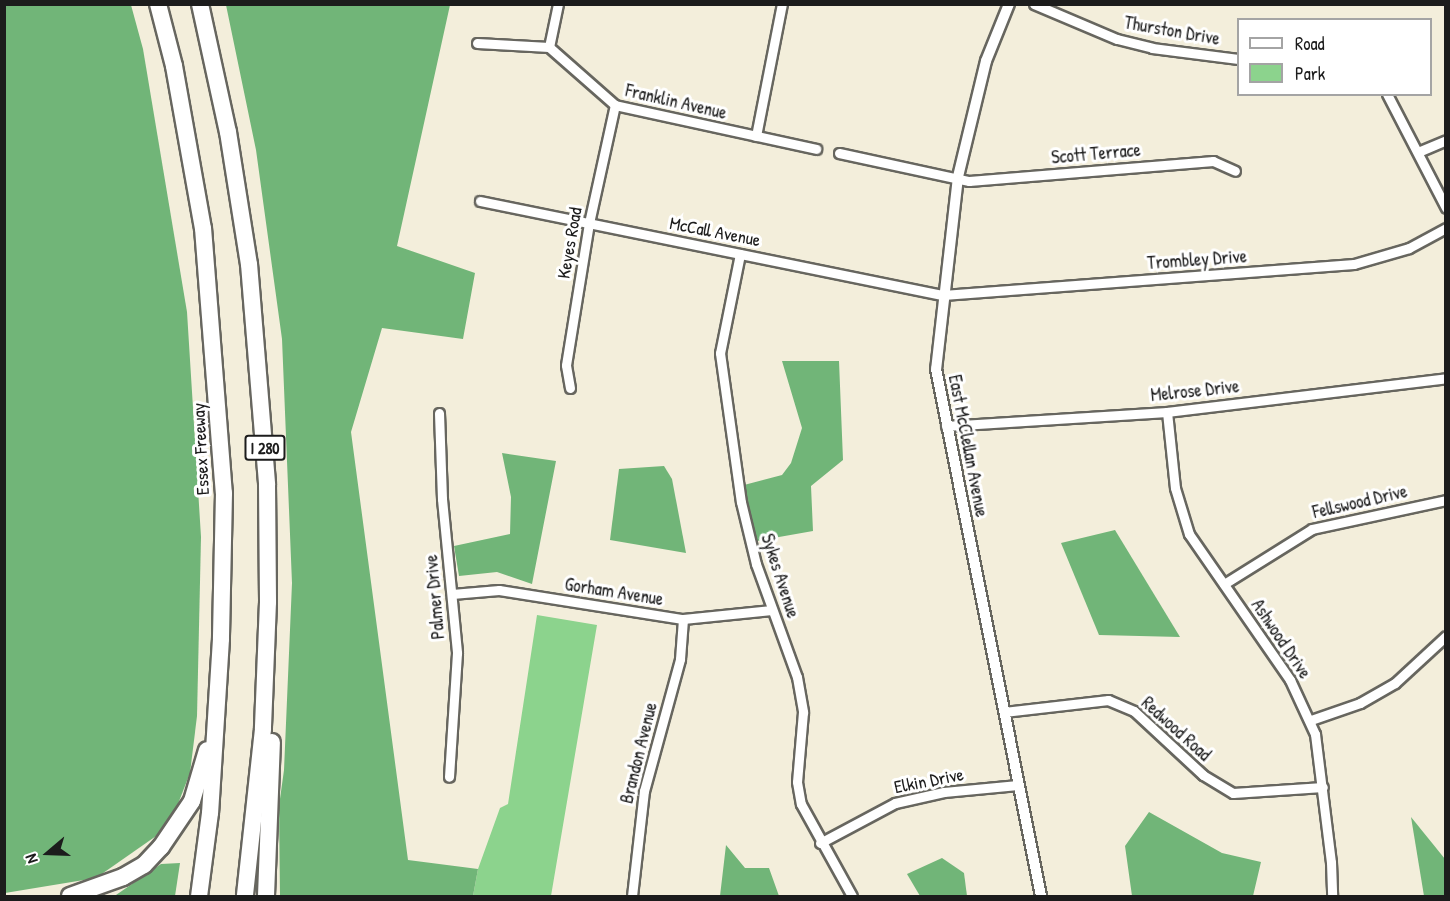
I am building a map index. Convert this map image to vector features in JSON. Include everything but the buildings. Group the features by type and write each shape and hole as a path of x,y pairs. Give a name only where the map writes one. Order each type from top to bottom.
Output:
{"highway":[{"name":"Essex Freeway","path":"158,4 174,66 202,228 217,366 224,493 221,639 210,813 199,897"},
{"name":"I 280","path":"201,4 228,132 249,264 267,485 268,602 263,729 245,897"},
{"path":"266,897 273,710 268,602"},
{"path":"70,897 102,887 144,865 178,826 192,801 210,740 221,639"}],"street":[{"path":"477,43 549,47 558,4"},
{"path":"756,136 782,4"},
{"name":"East McClellan Avenue","path":"1009,4 983,71 958,177 936,369 1041,897"},
{"name":"Thurston Drive","path":"1034,4 1117,39 1152,48 1237,59"},
{"name":"Franklin Avenue","path":"549,47 615,105 816,149"},
{"path":"1389,96 1446,208"},
{"name":"Keyes Road","path":"570,388 566,365 589,223 615,105"},
{"path":"1418,152 1446,140"},
{"path":"839,153 958,177"},
{"name":"Scott Terrace","path":"958,177 969,181 1213,160 1235,171"},
{"name":"McCall Avenue","path":"480,201 943,295"},
{"name":"Trombley Drive","path":"943,295 1354,264 1409,248 1446,228"},
{"name":"Sykes Avenue","path":"740,254 720,353 721,378 741,502 772,610 797,677 803,712 797,782 801,804 820,843 852,897"},
{"name":"Melrose Drive","path":"946,426 1167,412 1446,378"},
{"name":"Ashwood Drive","path":"1167,412 1182,515 1189,534 1290,680 1311,720 1323,787 1332,897"},
{"name":"Palmer Drive","path":"439,413 442,499 457,653 449,777"},
{"name":"Fellswood Drive","path":"1224,584 1312,529 1446,500"},
{"name":"Gorham Avenue","path":"452,594 499,590 684,619 772,610"},
{"name":"Brandon Avenue","path":"632,897 644,791 680,659 684,619"},
{"path":"1311,720 1360,703 1395,683 1446,636"},
{"name":"Redwood Road","path":"1004,712 1108,700 1134,711 1203,775 1233,793 1323,787"},
{"name":"Elkin Drive","path":"820,843 895,803 945,792 1018,785"}],"green space":[{"path":"5,5 131,5 143,49 187,312 201,537 197,716 190,773 169,827 96,878 5,893"},
{"path":"226,5 450,5 397,246 475,273 463,339 382,328 351,432 408,860 478,869 473,896 280,896 279,806 284,770 292,583 282,339 256,150"},
{"path":"782,361 839,361 843,460 811,486 813,531 757,541 744,485 782,475 791,463 802,428"},
{"path":"502,453 556,461 532,584 497,572 459,576 454,546 510,534 511,497"},
{"path":"664,466 672,479 686,553 610,540 619,469"},
{"path":"1115,530 1180,637 1099,635 1061,543"},
{"path":"537,615 597,625 551,896 473,896 478,869 500,808 508,804"},
{"path":"1149,812 1222,853 1261,862 1253,896 1132,896 1125,846"},
{"path":"1411,817 1445,859 1445,896 1424,896"},
{"path":"726,845 745,868 769,868 779,896 720,896"},
{"path":"942,858 964,873 967,896 920,896 907,874"},
{"path":"180,863 175,896 116,895 161,864"}]}
